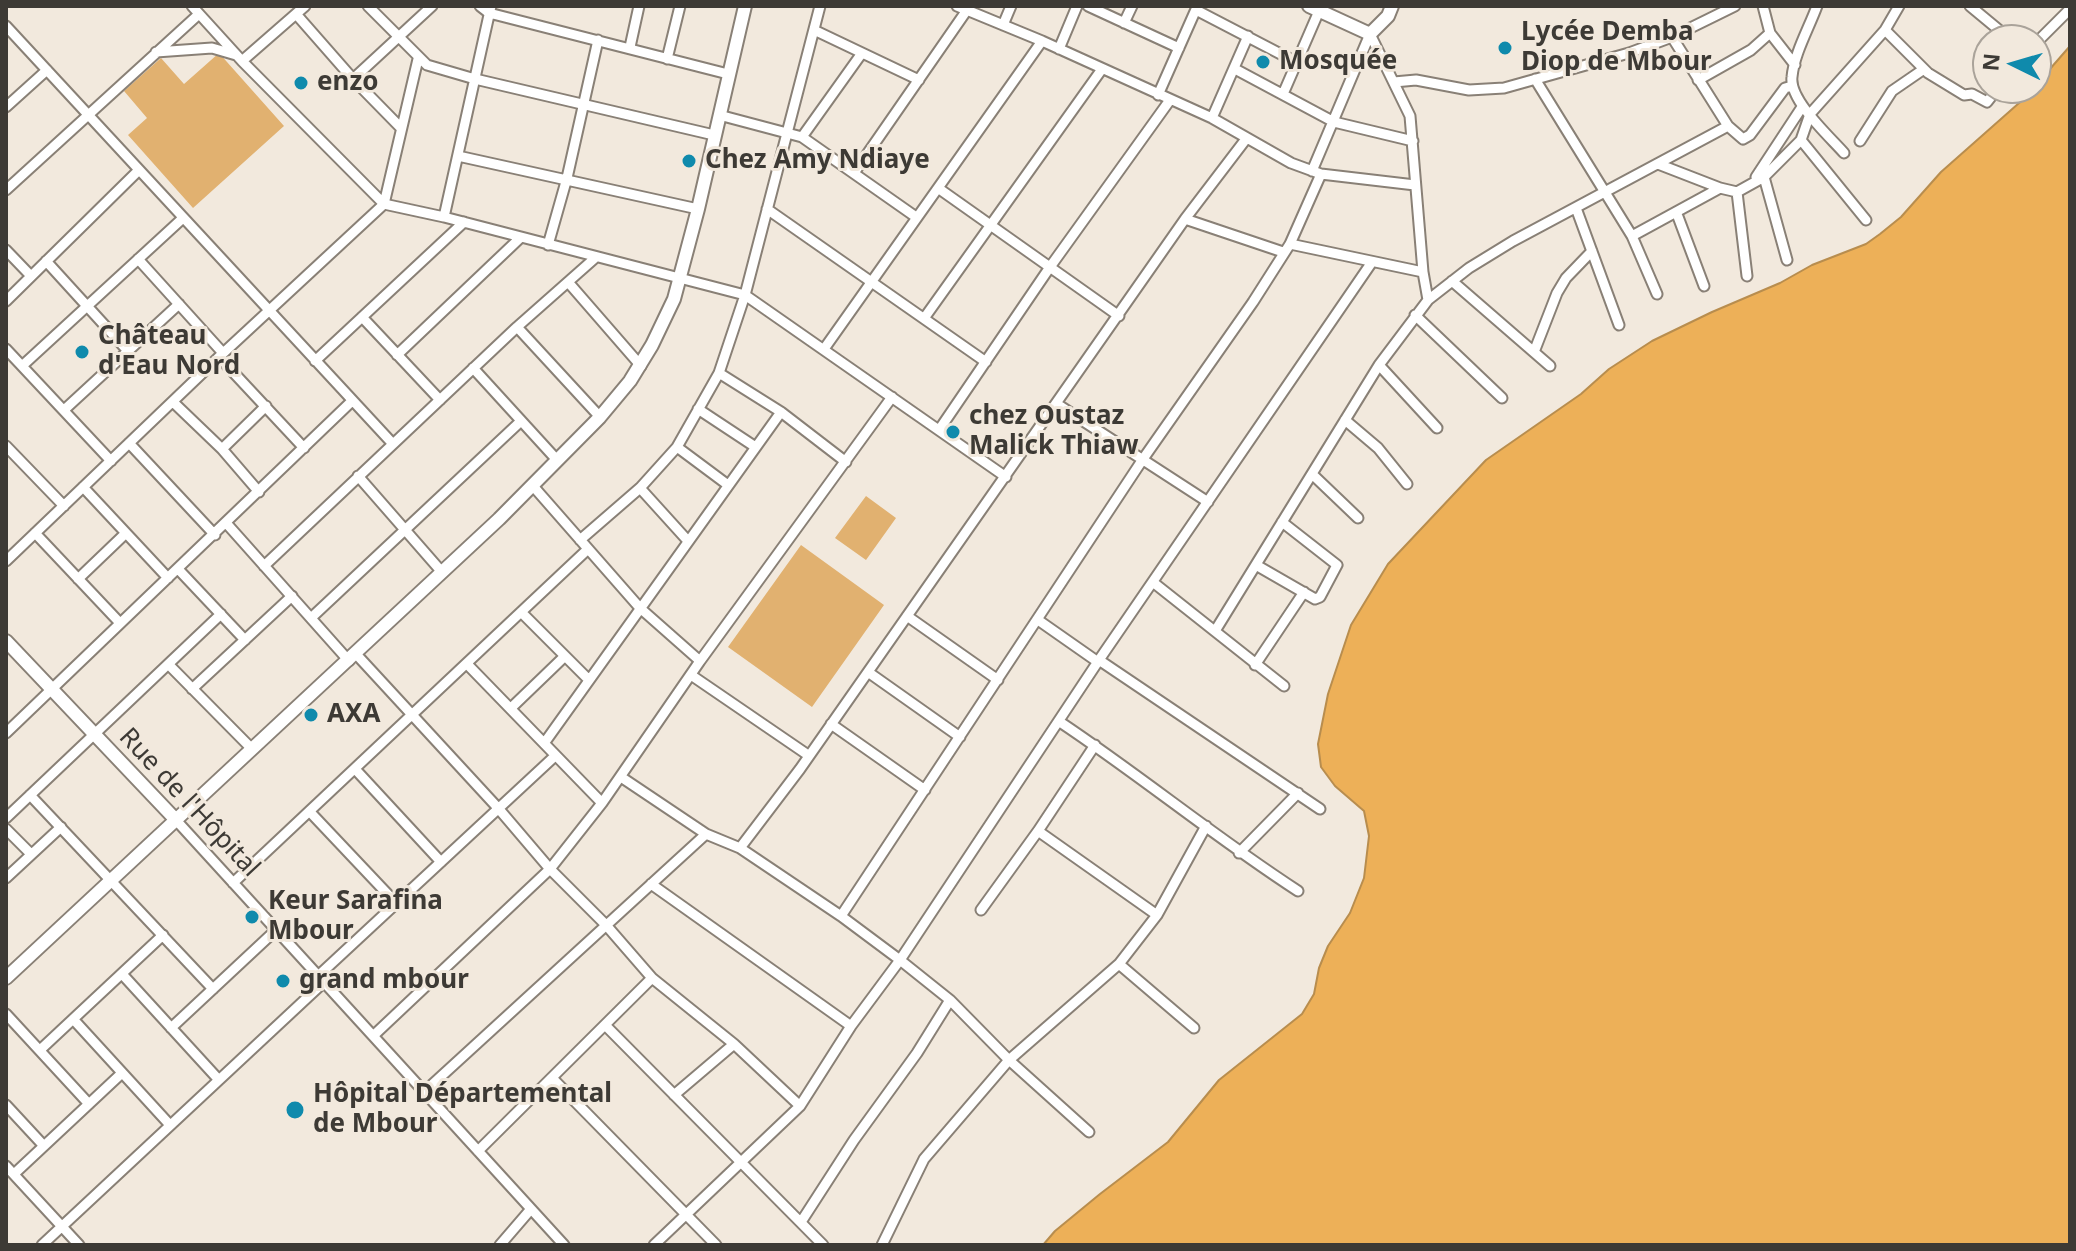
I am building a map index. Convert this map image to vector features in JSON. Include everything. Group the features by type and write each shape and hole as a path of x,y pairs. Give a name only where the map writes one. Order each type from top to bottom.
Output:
{"main road":[{"path":"6,978 251,748 353,658 533,486 600,417 641,366 674,299 745,6"},
{"path":"1314,9 1370,34 1388,16 1392,6"},
{"name":"Rue de l'Hôpital","path":"6,641 175,819"}],"street":[{"path":"240,58 305,6"},
{"path":"368,6 418,59 439,69 714,135"},
{"path":"353,79 432,6"},
{"path":"480,6 728,74"},
{"path":"630,47 639,6"},
{"path":"667,59 680,6"},
{"path":"580,540 640,488 677,447 719,373 745,295 820,6"},
{"path":"1003,25 1011,6"},
{"path":"1059,49 1077,6"},
{"path":"1088,6 1179,48"},
{"path":"1124,23 1132,6"},
{"path":"1394,82 1416,80 1469,90 1488,90 1629,53 1672,37 1735,6"},
{"path":"1763,6 1770,33 1795,65"},
{"path":"1817,6 1795,65 1792,86 1806,110 1844,153"},
{"path":"1658,164 1737,192 1761,172 1806,110 1838,86 1885,30 1899,6"},
{"path":"1970,6 1992,24"},
{"path":"854,173 919,80 962,8 1212,118 1246,139 1316,172 1415,185"},
{"path":"1158,95 1197,8 1296,62"},
{"path":"2052,26 2068,8"},
{"path":"6,190 156,52 197,9 240,58 384,204 745,295 1006,477"},
{"path":"1283,94 1314,9"},
{"path":"444,217 490,10"},
{"path":"296,14 401,128"},
{"path":"6,26 393,444"},
{"path":"814,30 919,80"},
{"path":"1885,30 1924,69 1964,95 1972,94"},
{"path":"1698,80 1751,50 1770,33"},
{"path":"1370,34 1410,116 1428,300"},
{"path":"841,916 1143,459 1287,248 1370,34"},
{"path":"1212,118 1248,36"},
{"path":"1672,37 1728,126 1743,139 1750,135 1785,88 1792,86"},
{"path":"548,245 567,178 598,40"},
{"path":"824,349 1042,41"},
{"path":"156,52 212,48 240,58"},
{"path":"802,137 862,53"},
{"path":"6,561 384,204 418,59"},
{"path":"925,317 1102,69"},
{"path":"1235,69 1334,122 1413,141"},
{"path":"1860,141 1892,91 1924,69"},
{"path":"6,107 47,70"},
{"path":"1535,79 1632,236 1657,294"},
{"path":"939,430 1050,267 1170,100"},
{"path":"1747,185 1764,177 1801,140 1806,110"},
{"path":"719,115 802,137 916,217"},
{"path":"1215,631 1379,365 1428,300 1469,268 1513,241 1728,126"},
{"path":"740,848 1006,477 1185,219 1246,139"},
{"path":"1801,140 1866,220"},
{"path":"458,156 698,209"},
{"path":"6,301 139,170"},
{"path":"1764,177 1787,260"},
{"path":"938,188 1119,316"},
{"path":"1632,236 1720,188"},
{"path":"1737,192 1747,276"},
{"path":"1576,208 1619,325"},
{"path":"767,209 986,362"},
{"path":"1677,214 1704,286"},
{"path":"22,366 183,218"},
{"path":"1185,219 1287,248 1423,272"},
{"path":"315,361 464,222"},
{"path":"397,355 520,238"},
{"path":"6,250 31,276"},
{"path":"1534,352 1557,293 1566,278 1592,251"},
{"path":"264,566 517,327 595,258"},
{"path":"138,259 304,448"},
{"path":"46,261 128,351"},
{"path":"654,1245 800,1106 851,1026 900,960 1099,661 1372,262"},
{"path":"1452,281 1550,366"},
{"path":"568,282 641,366"},
{"path":"64,410 179,304"},
{"path":"1415,315 1502,398"},
{"path":"362,317 440,400"},
{"path":"517,327 600,417"},
{"path":"6,349 111,461"},
{"path":"1379,365 1437,428"},
{"path":"473,368 557,460"},
{"path":"719,373 781,412 846,462"},
{"path":"373,1036 550,869 621,777 700,661 892,397"},
{"path":"6,733 352,401"},
{"path":"173,402 222,449 259,492"},
{"path":"1057,404 1208,502"},
{"path":"222,449 266,406"},
{"path":"698,409 754,446"},
{"path":"545,742 781,412"},
{"path":"1345,420 1378,448 1407,484"},
{"path":"311,618 521,421"},
{"path":"129,443 215,535"},
{"path":"677,447 728,485"},
{"path":"9,454 64,506"},
{"path":"1312,474 1358,518"},
{"path":"358,476 441,571"},
{"path":"533,486 640,608 700,661"},
{"path":"83,487 168,578"},
{"path":"640,488 688,541"},
{"path":"1256,565 1319,599 1337,565 1282,522"},
{"path":"227,524 311,618 498,808 550,869 606,925 652,978 734,1044 800,1106"},
{"path":"35,533 120,623"},
{"path":"78,579 126,533"},
{"path":"233,883 588,549"},
{"path":"178,569 245,640"},
{"path":"1154,583 1284,686"},
{"path":"1255,665 1304,592"},
{"path":"192,689 292,596"},
{"path":"521,612 589,680"},
{"path":"6,818 221,614"},
{"path":"907,616 998,680"},
{"path":"1038,620 1320,809"},
{"path":"511,708 565,656"},
{"path":"467,664 602,803"},
{"path":"169,665 251,748"},
{"path":"868,672 960,737"},
{"path":"691,675 808,755"},
{"path":"1060,722 1239,853 1298,891"},
{"path":"831,724 925,790"},
{"path":"981,910 1095,745"},
{"path":"42,1245 219,1080 396,903 555,756"},
{"path":"355,769 441,862"},
{"path":"621,777 706,834 740,848 900,960 950,1000 1009,1060 1089,1132"},
{"path":"1239,853 1298,793"},
{"path":"30,795 213,989"},
{"path":"310,812 396,903"},
{"name":"Rue de l'Hôpital","path":"175,819 564,1245"},
{"path":"882,1245 924,1159 1009,1060 1119,964 1157,915 1206,826"},
{"path":"6,878 61,827"},
{"path":"6,829 31,854"},
{"path":"1038,831 1157,915"},
{"path":"424,1092 706,834"},
{"path":"651,884 851,1026"},
{"path":"171,1028 276,930"},
{"path":"40,1050 163,935"},
{"path":"1119,964 1194,1028"},
{"path":"122,974 219,1080"},
{"path":"478,1151 652,978"},
{"path":"801,1222 950,1000"},
{"path":"6,1014 89,1104"},
{"path":"73,1019 170,1125"},
{"path":"605,1025 823,1245"},
{"path":"674,1095 734,1044"},
{"path":"14,1174 122,1073"},
{"path":"552,1078 716,1245"},
{"path":"6,1105 44,1146"},
{"path":"6,1166 79,1245"},
{"path":"500,1245 531,1209"}],"shaded area":[{"path":"2070,46 2070,1245 1043,1245 1055,1231 1168,1142 1219,1080 1302,1014 1314,994 1319,968 1328,946 1350,913 1364,878 1369,836 1364,811 1335,786 1321,767 1318,744 1328,694 1351,625 1388,564 1486,460 1581,394 1609,369 1652,341 1780,283 1812,265 1866,244 1880,234 1901,217 1941,172 2018,104 2052,104 2052,67"},
{"path":"219,53 284,126 193,208 128,135 147,118 124,91 161,58 184,84"},
{"path":"866,496 896,518 866,560 835,538"},
{"path":"801,545 884,605 812,707 728,647"}],"place":[{"name":"Lycée Demba Diop de Mbour","path":"1505,48"},
{"name":"Mosquée","path":"1263,62"},
{"name":"enzo","path":"301,83"},
{"name":"Chez Amy Ndiaye","path":"689,161"},
{"name":"Château d'Eau Nord","path":"82,352"},
{"name":"chez Oustaz Malick Thiaw","path":"953,432"},
{"name":"AXA","path":"311,715"},
{"name":"Keur Sarafina Mbour","path":"252,917"},
{"name":"grand mbour","path":"283,981"},
{"name":"Hôpital Départemental de Mbour","path":"295,1110"}]}
